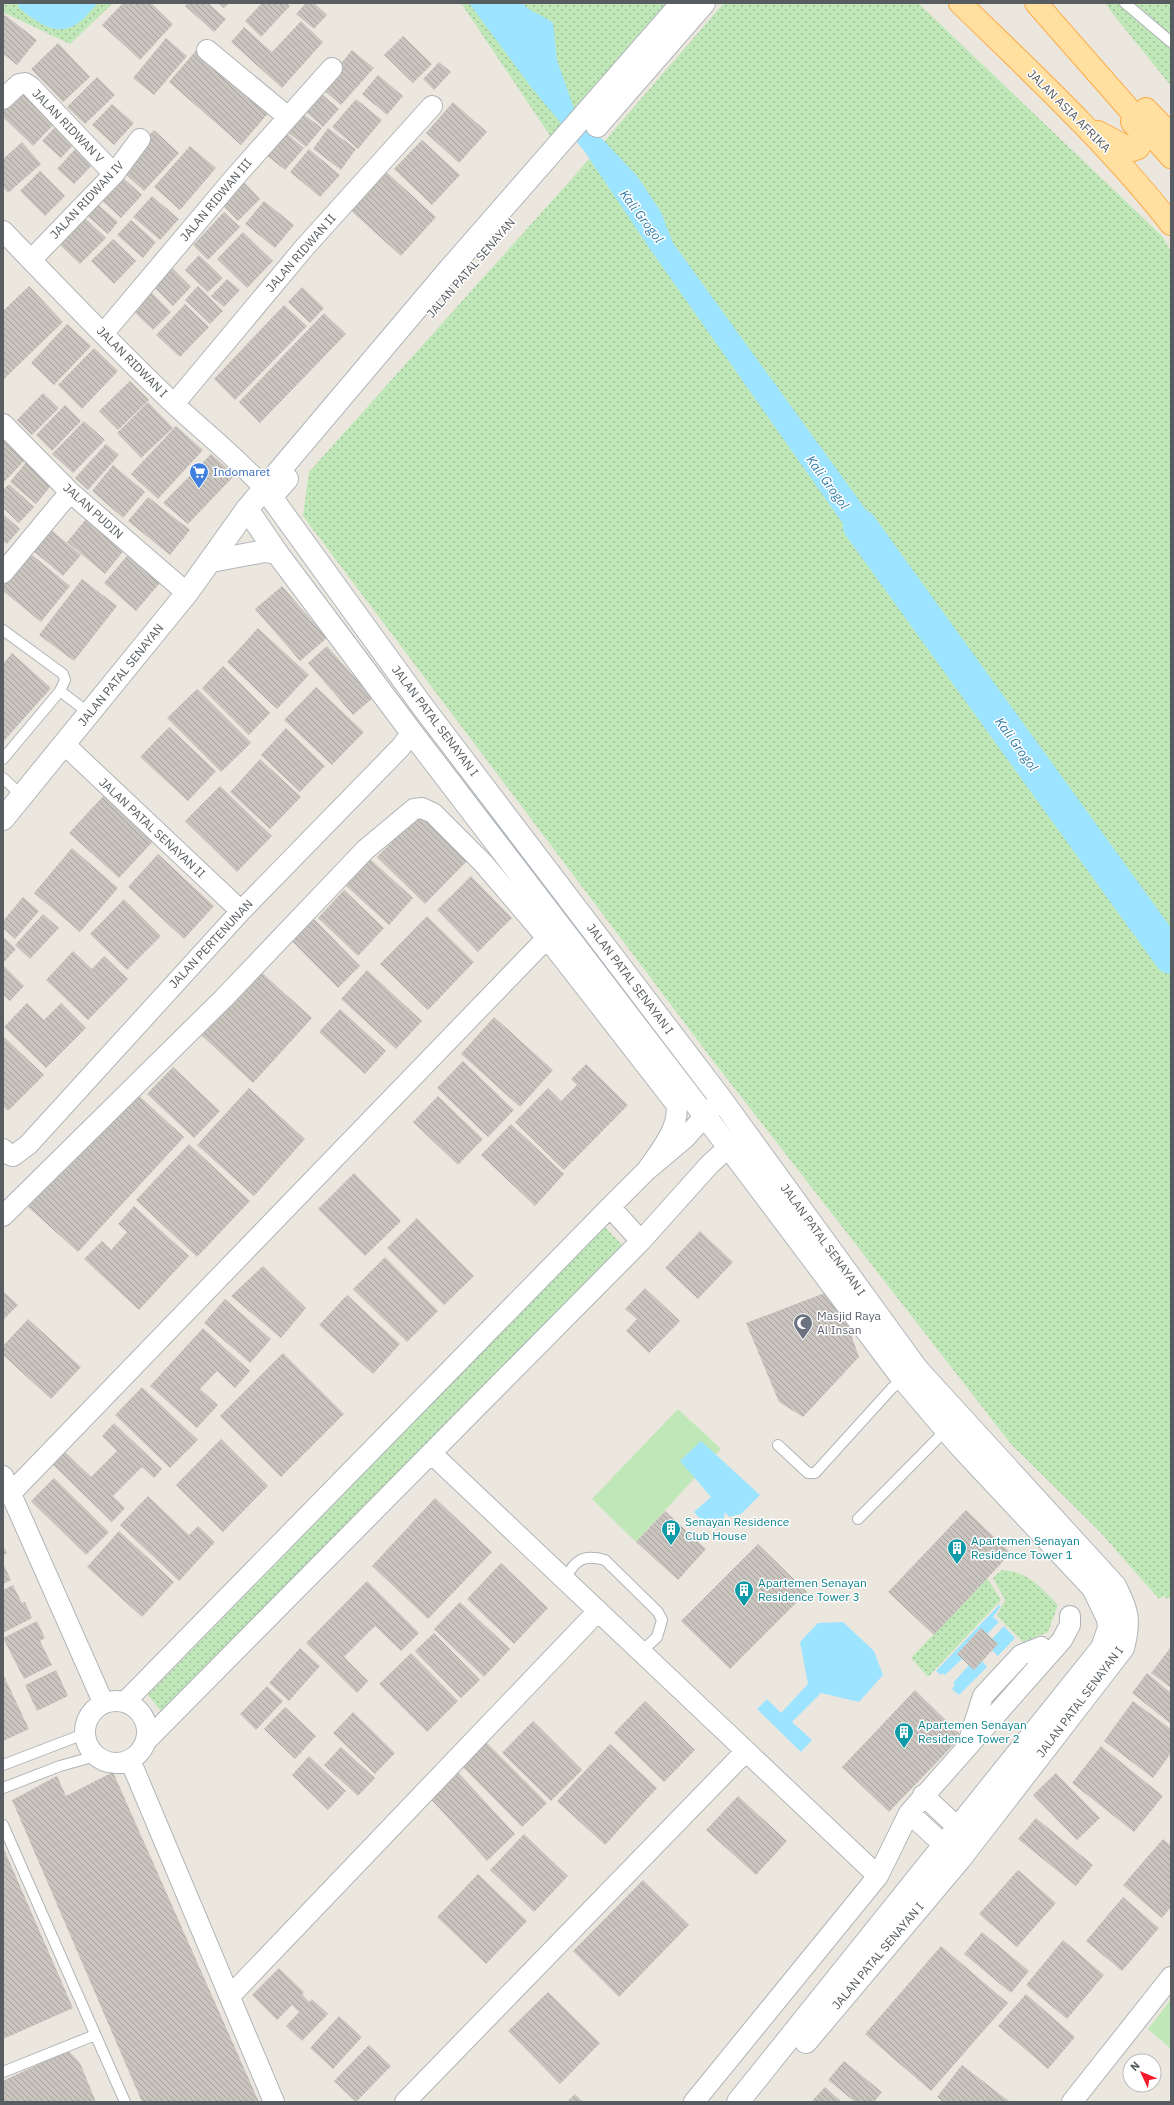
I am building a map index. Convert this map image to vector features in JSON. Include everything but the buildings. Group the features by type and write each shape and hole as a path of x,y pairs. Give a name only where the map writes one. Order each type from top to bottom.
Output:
{"main road":[{"name":"JALAN PATAL SENAYAN","path":"591,121 682,3"},
{"name":"JALAN PATAL SENAYAN","path":"3,818 90,714 187,593 234,528 268,493 556,160 591,121 704,3"},
{"name":"JALAN ASIA AFRIKA","path":"960,3 1083,124 1142,187 1171,224"},
{"path":"1036,3 1085,58 1158,145 1171,157"},
{"path":"1083,124 1132,150 1138,148 1143,141 1140,132 1085,58"},
{"path":"1085,58 1138,101 1171,135"},
{"path":"1142,187 1171,210"},
{"name":"JALAN PATAL SENAYAN I","path":"268,493 423,707 722,1099 910,1374 946,1430 1093,1588 1106,1612 1109,1628 1102,1648 966,1835"},
{"name":"JALAN PATAL SENAYAN I","path":"250,512 277,553 728,1146 910,1374 1115,1586 1124,1603 1128,1618 1123,1648 952,1852 738,2102"},
{"path":"211,561 265,551 277,553"},
{"name":"JALAN PATAL SENAYAN I","path":"755,2102 952,1852"}],"street":[{"path":"207,50 288,117"},
{"name":"JALAN RIDWAN III","path":"103,334 235,177 332,68"},
{"name":"JALAN RIDWAN V","path":"3,99 19,84 25,84 31,87 114,174"},
{"name":"JALAN RIDWAN II","path":"174,404 304,248 432,106"},
{"name":"JALAN RIDWAN IV","path":"31,260 114,174 140,139"},
{"name":"JALAN RIDWAN I","path":"3,231 103,334 174,404 248,472 268,493"},
{"name":"JALAN PUDIN","path":"3,424 70,492 187,593"},
{"path":"3,572 70,492"},
{"name":"JALAN PERTENUNAN","path":"7,1153 18,1154 28,1145 241,910 400,748 412,732"},
{"name":"JALAN PATAL SENAYAN II","path":"64,744 241,910"},
{"path":"3,1216 224,998 365,850 408,812 422,808 433,813 483,863 547,938 676,1104 677,1117 662,1148 647,1170"},
{"path":"103,1702 7,1484 547,938"},
{"path":"126,1701 610,1207 647,1170 685,1138 705,1115 722,1099"},
{"path":"146,1741 148,1729 145,1717 137,1707 126,1701 114,1700 103,1702 92,1710 86,1722 84,1734 88,1747 96,1756 107,1762 119,1763 130,1760 140,1752 146,1741 641,1241 710,1164 728,1146 746,1133"},
{"path":"610,1207 641,1241"},
{"path":"431,1453 878,1876"},
{"path":"230,1996 598,1611"},
{"path":"694,2102 878,1876 909,1813 923,1795 1049,1655 1066,1634 1070,1626 1070,1616"},
{"path":"405,2102 746,1751"},
{"path":"130,1760 274,2102"},
{"path":"923,1795 966,1835"},
{"path":"909,1813 952,1852"},
{"path":"1072,2102 1171,1977"}],"lane":[{"path":"1125,3 1171,42"},
{"path":"3,630 63,674 65,680 60,691 3,759"},
{"path":"60,691 90,714"},
{"path":"3,778 22,796"},
{"path":"778,1445 808,1473 815,1473 892,1388 910,1374"},
{"path":"858,1518 946,1430"},
{"path":"564,1579 571,1568 581,1559 594,1557 605,1560 658,1612 662,1620 661,1629 657,1637 641,1652"},
{"path":"3,1765 84,1734"},
{"path":"3,1788 60,1766 96,1756"},
{"path":"3,1825 125,2102"},
{"path":"3,2072 95,2035"}],"green space":[{"path":"3,3 113,3 70,44 3,12"},
{"path":"461,3 672,3 553,140"},
{"path":"724,3 918,3 1162,236 1171,251 1171,1596 1167,1599 1164,1596 1159,1599 1099,1531 1011,1444 711,1058 303,516 309,472 576,174"},
{"path":"1105,3 1171,3 1171,86 1113,14"},
{"path":"604,1226 624,1247 164,1715 148,1695"},
{"path":"678,1409 721,1449 636,1542 592,1499"},
{"path":"1002,1570 1011,1571 1027,1577 1058,1605 1048,1632 1023,1642 997,1616 1005,1600 993,1578"},
{"path":"987,1578 1001,1600 928,1677 911,1658"},
{"path":"1171,1999 1171,2049 1148,2029"}],"water":[{"path":"18,3 98,3 78,23 67,28 60,29 46,26 32,18 19,8"},
{"path":"469,3 522,3 530,10 553,23 557,60 574,109 637,176 661,212 673,243 900,557 877,572 652,252 585,152 531,87"},
{"path":"701,1441 760,1495 741,1514 729,1517 725,1512 722,1527 707,1527 694,1512 711,1497 680,1461"},
{"path":"999,1605 1001,1606 993,1617 999,1622 987,1634 981,1628 957,1654 962,1659 945,1675 943,1673 941,1675 936,1671"},
{"path":"843,1622 874,1651 883,1675 859,1702 821,1693 792,1722 812,1740 801,1752 757,1709 767,1699 781,1713 808,1684 800,1642 818,1623"},
{"path":"1004,1626 1015,1638 998,1656 992,1650 998,1644 992,1639"},
{"path":"982,1661 987,1667 959,1695 952,1689 955,1685 953,1683 969,1665 974,1670"}],"waterway":[{"name":"Kali Grogol","path":"860,526 1171,957"}],"place":[{"name":"Indomaret","path":"199,489"},
{"name":"Masjid Raya Al Insan","path":"803,1340"},
{"name":"Senayan Residence Club House","path":"671,1546"},
{"name":"Apartemen Senayan Residence Tower 1","path":"957,1565"},
{"name":"Apartemen Senayan Residence Tower 3","path":"744,1607"},
{"name":"Apartemen Senayan Residence Tower 2","path":"904,1749"}]}
